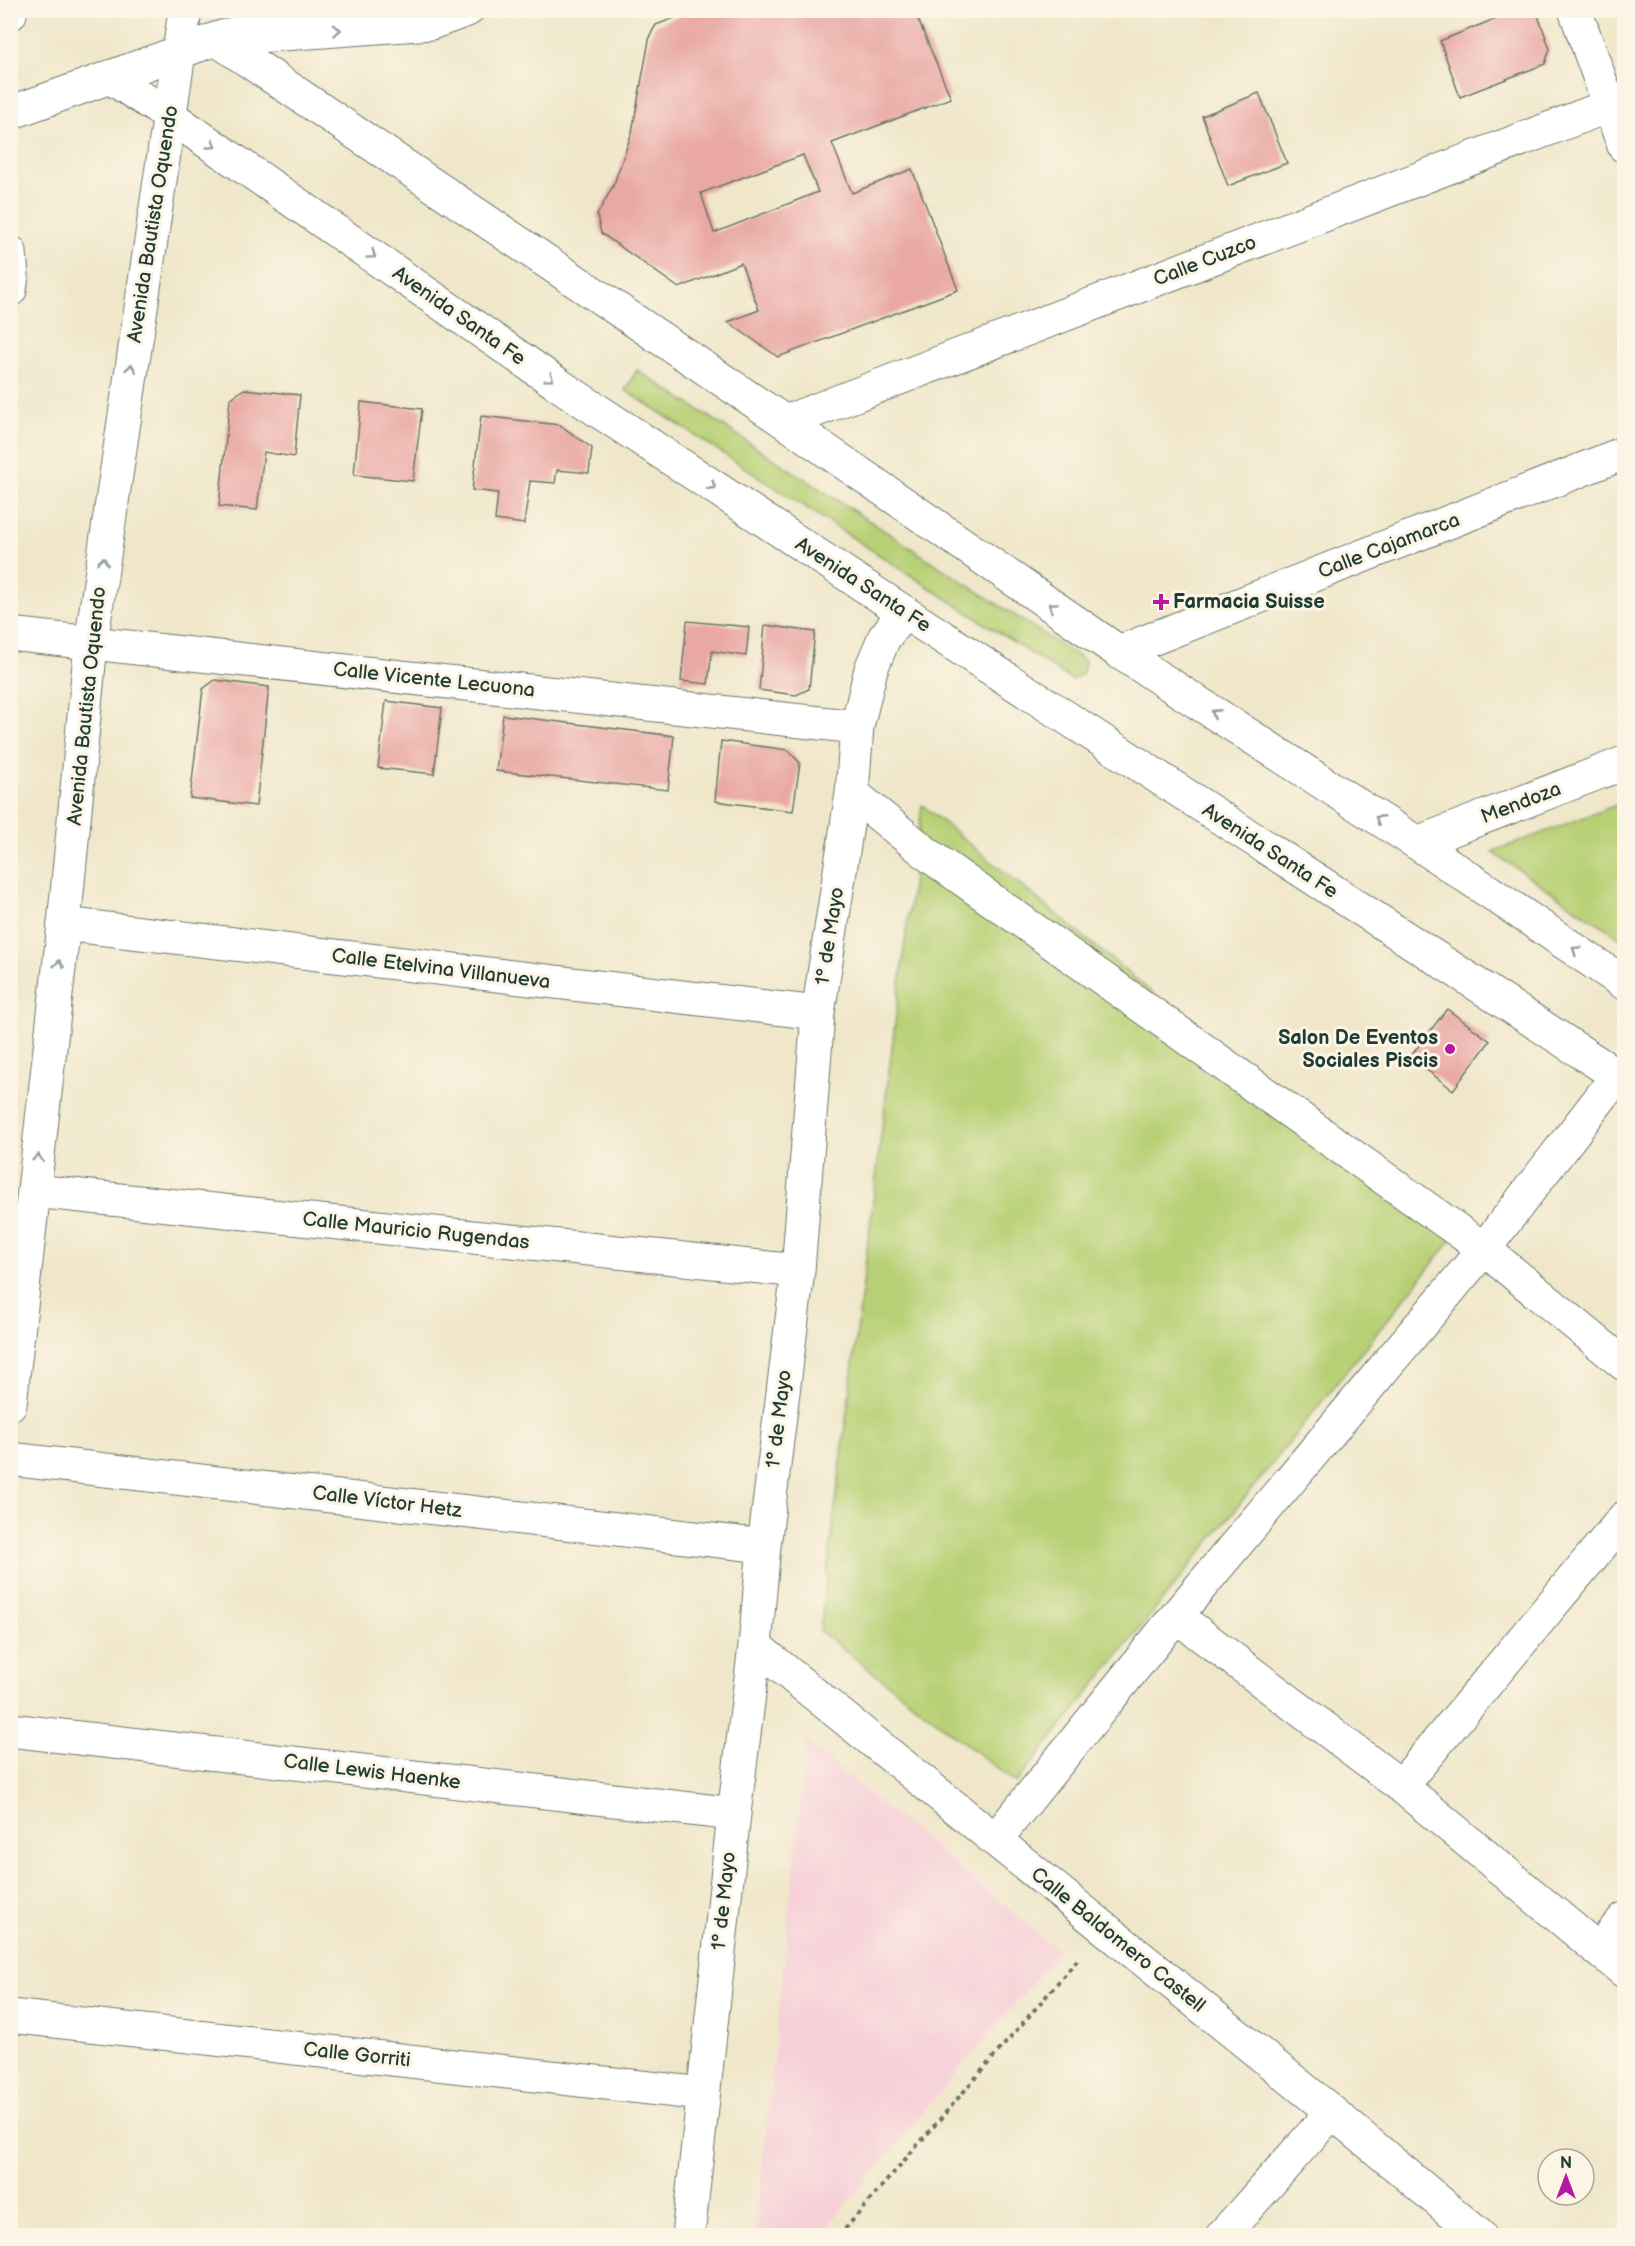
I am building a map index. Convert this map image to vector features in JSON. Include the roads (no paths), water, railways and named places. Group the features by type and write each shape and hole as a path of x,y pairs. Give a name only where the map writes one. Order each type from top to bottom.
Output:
{"main road":[{"name":"Avenida Bautista Oquendo","path":"10,1404 64,924 91,642 185,10"},
{"path":"216,39 246,10"},
{"path":"216,39 268,10"},
{"path":"10,113 216,39 310,10"},
{"path":"216,39 431,23 467,10"},
{"path":"1575,10 1617,103 1624,146"},
{"path":"216,39 785,422 1119,652 1417,843 1624,982"},
{"name":"Avenida Santa Fe","path":"110,77 559,385 1621,1078"},
{"name":"Calle Cuzco","path":"785,422 1617,103"},
{"path":"10,252 12,276 10,290"},
{"name":"Calle Cajamarca","path":"1119,652 1624,453"},
{"name":"1º de Mayo","path":"688,2235 734,1814 755,1646 764,1546 798,1271 818,1013 852,793 857,727 872,669 884,638 904,612"},
{"name":"Calle Vicente Lecuona","path":"10,634 857,727"},
{"name":"Mendoza","path":"1417,843 1624,763"},
{"path":"852,793 930,856 1484,1249 1624,1364"},
{"name":"Calle Etelvina Villanueva","path":"64,924 818,1013"},
{"path":"995,1840 1176,1616 1484,1249 1621,1078"},
{"name":"Calle Mauricio Rugendas","path":"34,1191 798,1271"},
{"name":"Calle Víctor Hetz","path":"10,1459 764,1546"},
{"path":"1401,1786 1624,1518"},
{"path":"1176,1616 1401,1786 1624,1971"},
{"name":"Calle Baldomero Castell","path":"755,1646 1332,2112 1480,2235"},
{"name":"Calle Lewis Haenke","path":"10,1730 734,1814"},
{"path":"1599,1949 1624,1919"},
{"name":"Calle Gorriti","path":"10,2016 703,2094"},
{"path":"1222,2235 1332,2112"}],"place":[{"name":"Farmacia Suisse","path":"1161,602"},
{"name":"Salon De Eventos Sociales Piscis","path":"1450,1049"}]}
